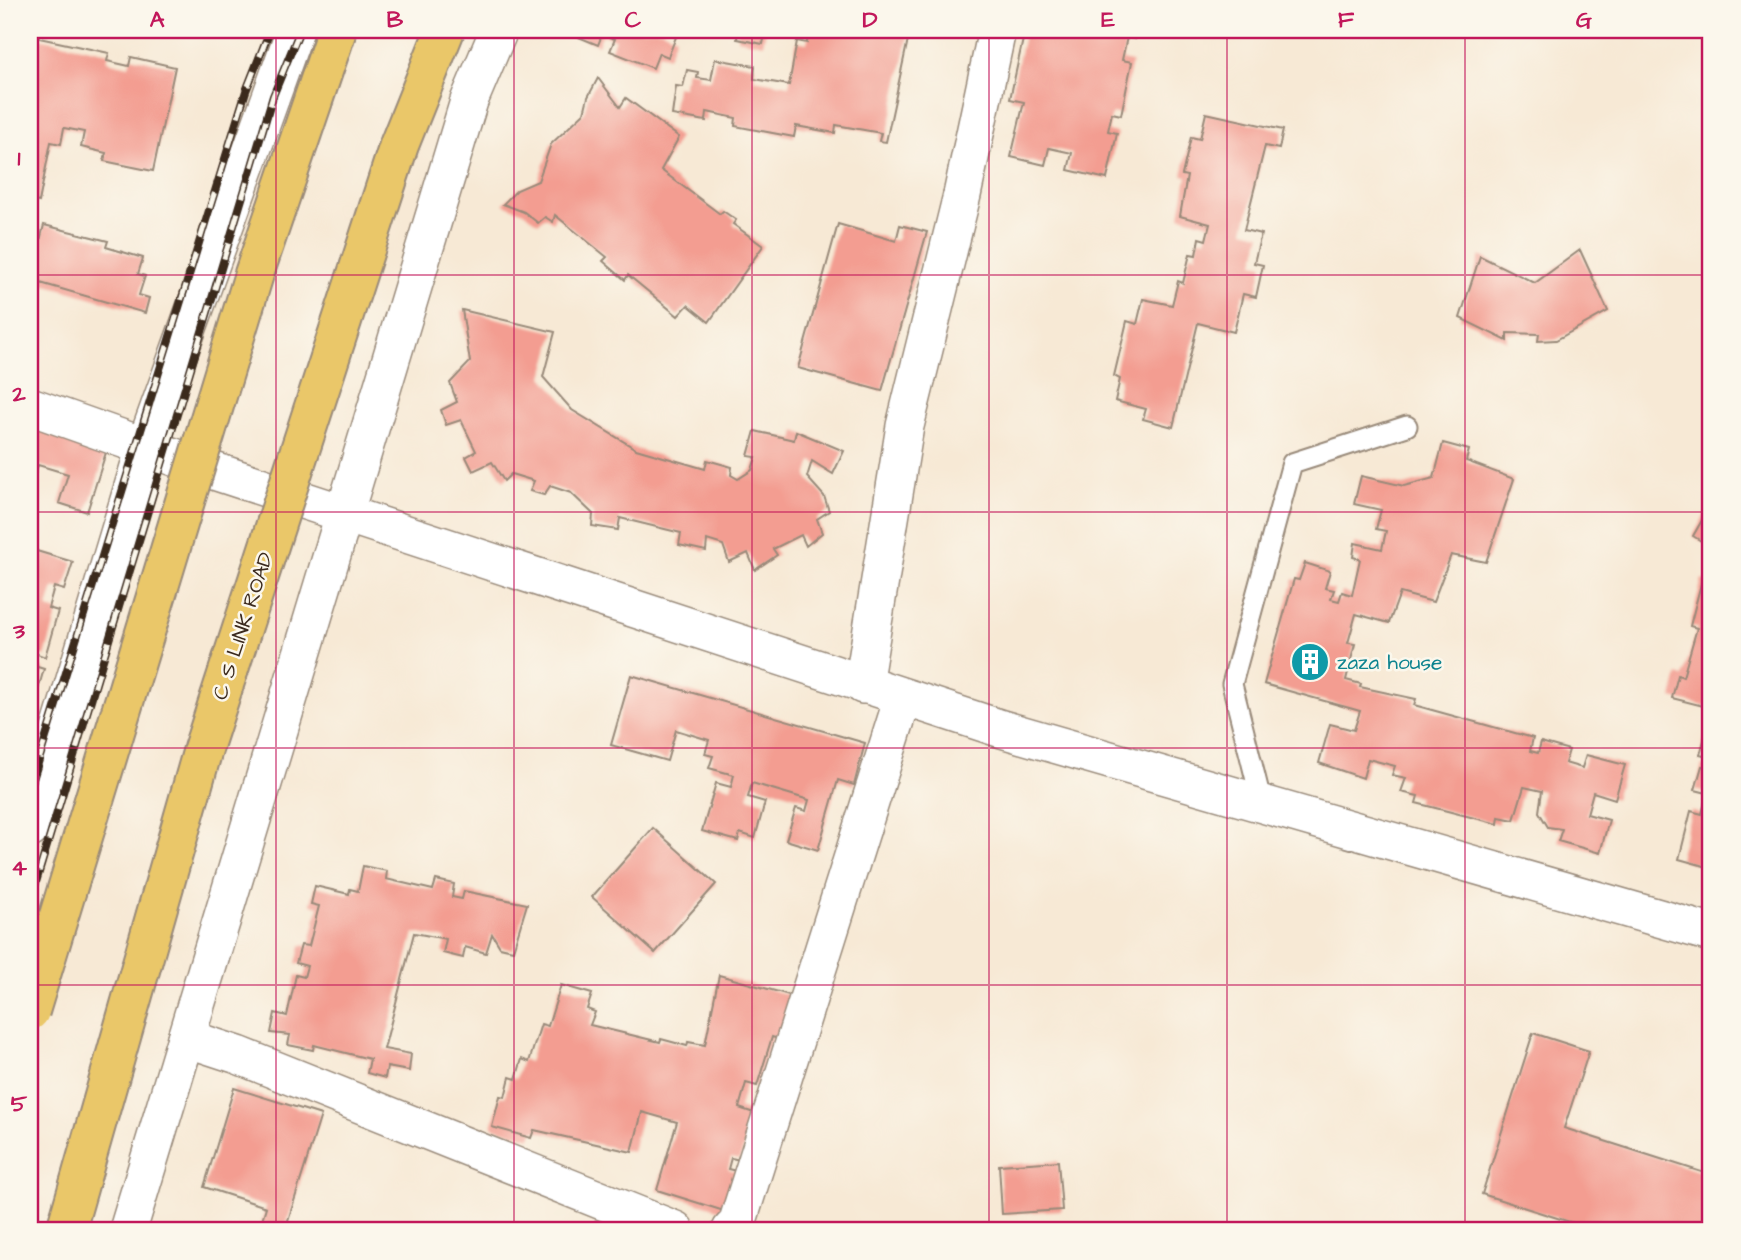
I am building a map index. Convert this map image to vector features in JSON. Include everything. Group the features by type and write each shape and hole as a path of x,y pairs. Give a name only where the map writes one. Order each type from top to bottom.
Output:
{"main road":[{"path":"30,1011 254,274 337,30"},
{"name":"C S LINK ROAD","path":"66,1230 203,749 399,145 445,30"}],"street":[{"path":"30,829 145,447 295,30"},
{"path":"128,1230 469,101 499,30"},
{"path":"863,685 905,426 962,195 997,30"},
{"path":"30,406 344,514 903,698 1711,933"},
{"path":"730,1230 737,1224 818,975 903,698"},
{"path":"186,1038 251,1060 676,1230"}],"lane":[{"path":"1262,804 1232,684 1292,463 1407,426"}],"building":[{"path":"579,30 662,30 676,37 668,57 659,53 653,68 610,51 615,39 602,35 598,45 576,36"},
{"path":"738,30 766,30 763,44 737,39"},
{"path":"809,30 910,30 886,142 879,141 881,133 836,125 835,133 796,126 794,137 735,126 736,118 707,112 706,121 672,115 676,86 683,87 687,70 698,72 697,78 711,80 715,59 755,66 754,79 789,85 797,41 807,43"},
{"path":"1025,30 1137,30 1135,39 1127,37 1122,60 1132,62 1121,115 1112,113 1108,131 1117,133 1107,179 1068,170 1072,153 1049,148 1045,165 1011,157 1024,102 1010,99"},
{"path":"30,36 109,53 107,61 129,66 131,57 175,67 153,171 104,161 106,153 81,147 84,132 64,128 61,144 51,142 39,202 30,200 30,106 33,93 30,93"},
{"path":"598,78 620,107 626,98 679,137 661,170 720,214 723,211 736,220 733,224 763,246 709,322 688,305 678,316 628,275 625,280 603,261 607,257 555,215 553,222 545,217 538,223 524,212 503,204 517,190 538,181 551,144 584,113 588,97"},
{"path":"1206,113 1283,130 1279,149 1265,146 1244,230 1261,234 1254,263 1263,265 1256,297 1243,294 1234,332 1198,323 1173,427 1143,419 1146,409 1115,401 1120,379 1114,376 1127,321 1137,324 1143,299 1172,305 1178,281 1183,283 1190,254 1196,255 1199,238 1206,240 1210,224 1180,216 1187,176 1182,175 1191,137 1200,139"},
{"path":"838,224 896,241 900,225 927,232 882,391 798,368"},
{"path":"44,225 108,241 106,247 143,258 138,274 145,276 139,295 149,298 145,313 30,280"},
{"path":"1580,250 1608,311 1556,340 1538,341 1539,334 1507,333 1507,341 1460,318 1480,256 1535,283"},
{"path":"462,310 555,332 543,377 572,410 636,449 705,469 707,460 732,467 731,475 738,479 752,470 756,457 748,456 755,431 794,440 796,431 844,451 833,474 812,461 807,477 824,496 829,511 817,519 822,533 806,546 801,535 773,549 777,555 755,570 748,553 729,562 723,545 707,540 706,551 679,545 681,533 620,518 618,530 592,526 593,514 571,493 550,486 544,495 530,491 534,481 511,474 504,481 492,462 473,471 466,457 476,451 461,420 446,425 441,410 457,402 450,383 470,362"},
{"path":"30,419 109,443 87,512 59,503 68,474 38,465 30,489"},
{"name":"zaza house","path":"1443,443 1469,450 1466,461 1514,479 1486,562 1451,555 1433,602 1400,593 1389,623 1356,614 1348,643 1355,644 1346,680 1361,684 1360,687 1416,699 1414,705 1533,738 1530,751 1538,753 1541,742 1569,750 1565,763 1582,768 1586,755 1625,765 1615,799 1593,792 1587,814 1609,820 1600,853 1558,841 1562,829 1548,827 1539,812 1542,791 1524,787 1514,820 1499,817 1498,824 1416,803 1418,796 1401,792 1406,778 1392,775 1395,766 1368,759 1363,778 1319,763 1330,724 1354,730 1360,711 1264,684 1294,579 1299,580 1305,563 1330,571 1325,588 1334,590 1331,599 1339,601 1342,592 1352,595 1360,559 1353,557 1355,543 1382,549 1386,531 1376,529 1381,510 1354,504 1361,476 1404,486 1434,478"},
{"path":"1709,508 1711,509 1711,547 1693,536"},
{"path":"30,549 73,562 64,590 54,587 48,608 58,611 45,657 35,653 31,665 44,669 37,693 30,691"},
{"path":"1702,580 1711,582 1711,708 1672,698 1678,675 1683,677 1697,628 1690,626"},
{"path":"631,675 865,743 854,785 838,780 818,850 786,840 796,808 806,811 809,800 752,783 748,797 765,802 755,838 740,833 738,841 702,831 716,783 731,787 734,775 709,768 713,756 705,754 709,740 676,730 667,761 611,745"},
{"path":"1711,718 1711,758 1700,755"},
{"path":"1711,759 1711,868 1679,859 1691,811 1702,814 1707,793 1695,790 1702,766 1708,767"},
{"path":"653,828 716,884 655,953 592,897"},
{"path":"363,866 387,871 386,879 433,890 436,880 454,884 452,897 462,899 464,891 527,904 513,950 500,947 492,934 486,953 465,947 463,958 443,953 446,939 414,933 384,1049 411,1054 409,1071 387,1067 385,1078 367,1073 370,1059 314,1045 313,1050 288,1045 290,1035 271,1033 275,1013 287,1016 296,975 304,977 307,966 296,963 301,945 309,946 319,906 311,904 315,886 349,894 350,889 358,891"},
{"path":"719,975 796,997 782,1040 772,1037 757,1086 746,1083 739,1108 754,1113 740,1160 731,1158 728,1169 736,1171 724,1211 657,1190 677,1122 642,1112 632,1152 534,1130 531,1138 492,1127 500,1096 505,1097 510,1077 516,1079 522,1059 529,1062 541,1024 548,1026 561,985 592,994 587,1009 595,1012 590,1025 660,1042 661,1039 687,1046 688,1042 705,1045"},
{"path":"1533,1033 1589,1051 1564,1128 1711,1175 1711,1230 1595,1230 1482,1194"},
{"path":"234,1088 321,1115 285,1230 261,1223 266,1207 204,1187"},
{"path":"1058,1161 1062,1210 1002,1214 999,1165"}],"railway":[{"path":"30,789 246,91 270,30"},
{"path":"30,902 273,96 300,30"}],"place":[{"name":"zaza house","path":"1310,662"}]}
